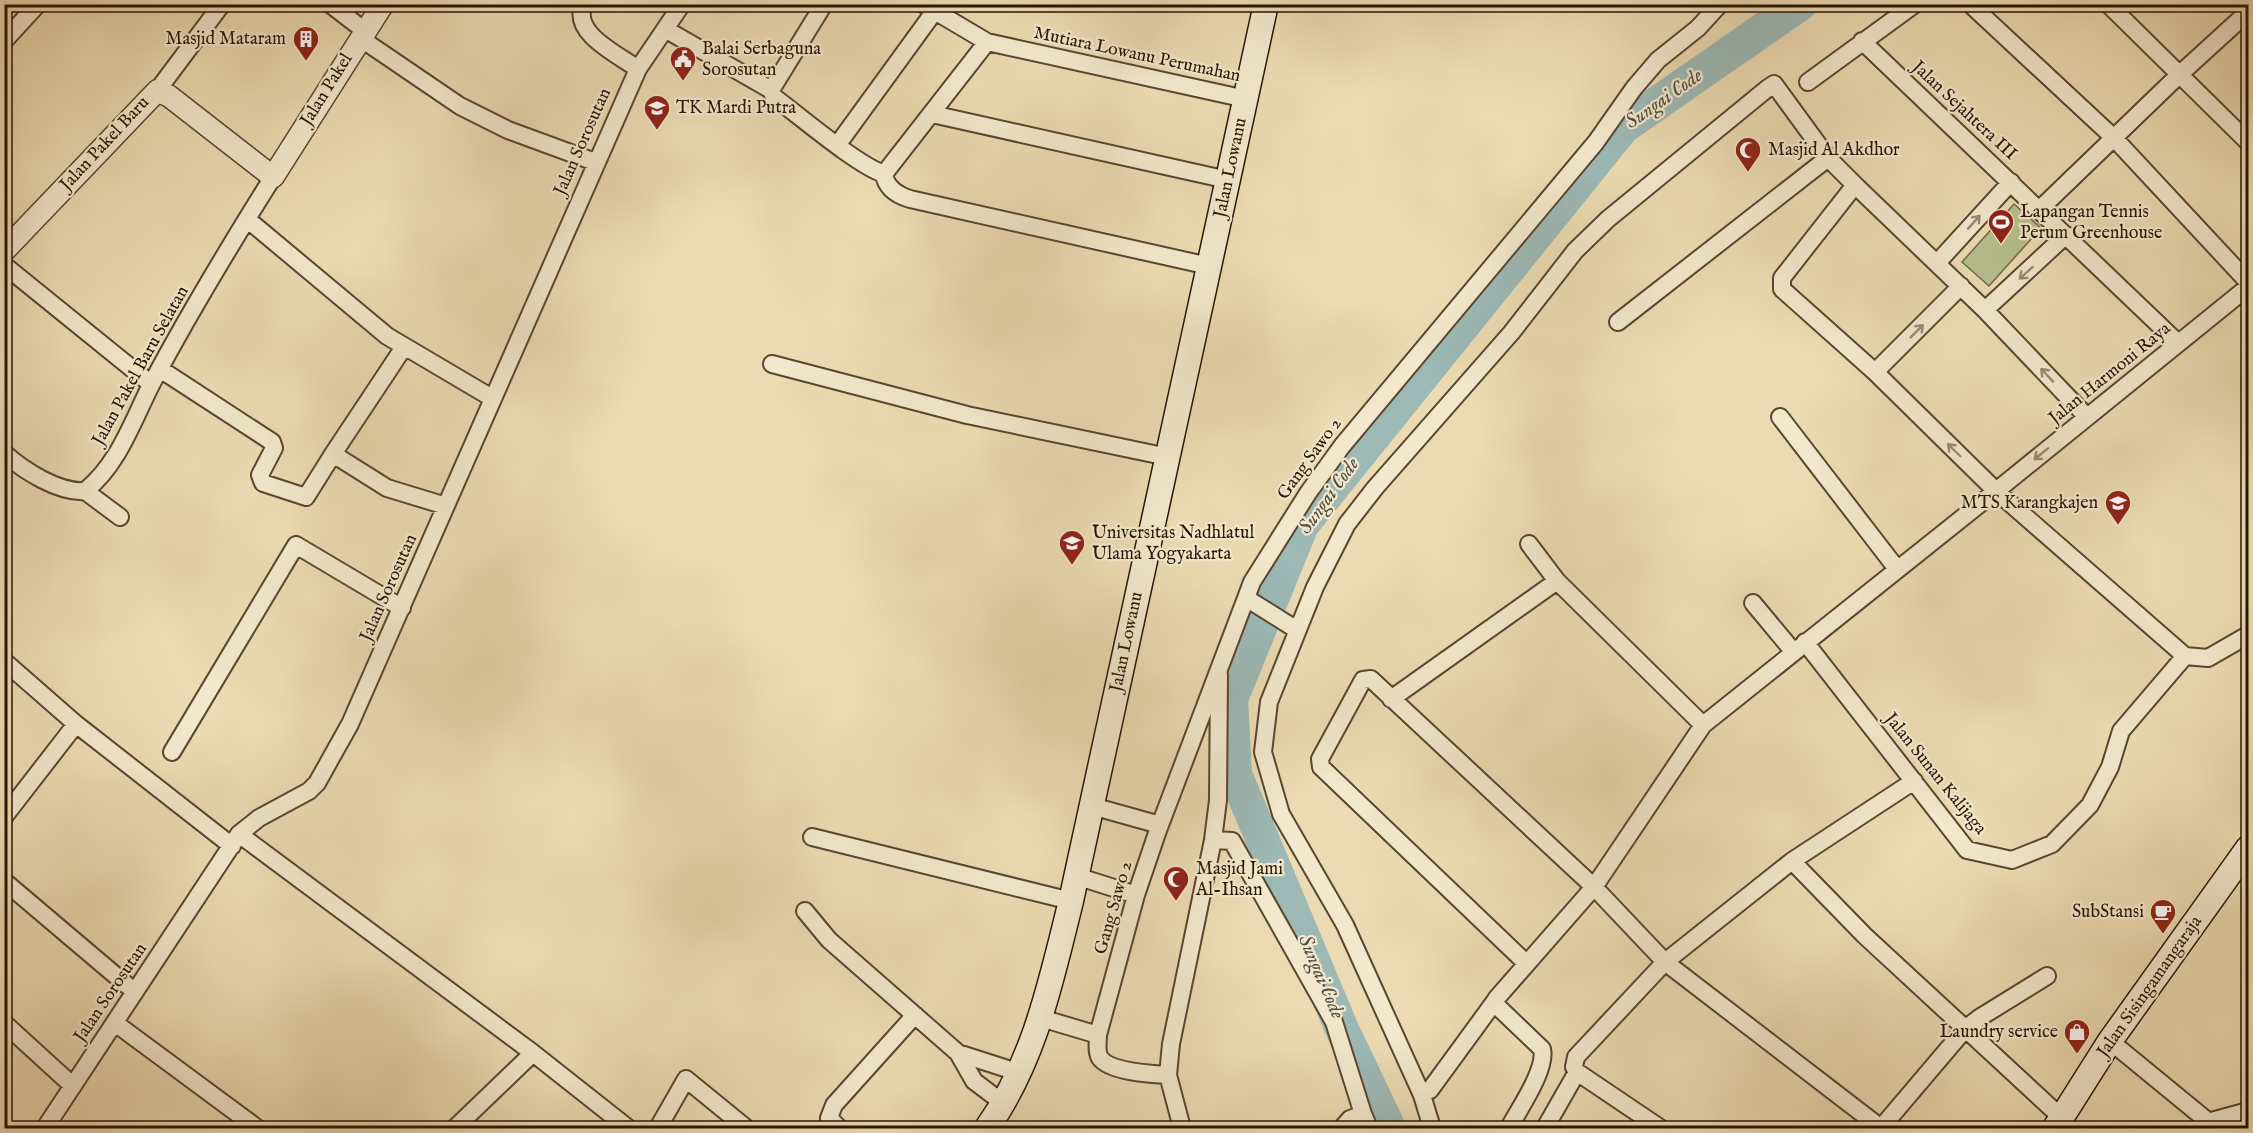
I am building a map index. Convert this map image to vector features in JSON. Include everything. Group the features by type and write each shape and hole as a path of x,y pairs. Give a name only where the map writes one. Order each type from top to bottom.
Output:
{"main road":[{"name":"Jalan Lowanu","path":"987,1128 1020,1073 1041,1018 1071,901 1266,4"},
{"name":"Jalan Sisingamangaraja","path":"2059,1123 2110,1041 2248,848"}],"street":[{"path":"4,41 38,4"},
{"path":"157,91 222,4"},
{"path":"330,4 363,34 460,106 508,130 595,162"},
{"name":"Jalan Pakel","path":"273,177 383,4"},
{"path":"584,4 580,18 586,32 638,69"},
{"name":"Jalan Sorosutan","path":"50,1127 73,1086 236,840 259,818 302,796 316,783 350,724 595,162 638,69 682,4"},
{"path":"771,90 824,4"},
{"name":"Gang Sawo 2","path":"1098,1035 1136,895 1160,825 1219,666 1251,601 1264,562 1308,493 1342,446 1596,142 1640,81 1658,60 1698,28 1720,4"},
{"path":"1808,82 1915,4"},
{"path":"1970,4 2114,138 2248,282"},
{"path":"2108,4 2248,142"},
{"path":"838,144 928,8"},
{"name":"Mutiara Lowanu Perumahan","path":"928,8 987,42 1246,99"},
{"path":"2040,209 2244,12"},
{"path":"666,29 771,90 774,97 876,171 884,174"},
{"name":"Jalan Sejahtera III","path":"1862,41 2178,343"},
{"path":"884,174 987,42"},
{"path":"1432,1128 1422,1095 1345,925 1281,814 1263,752 1269,702 1292,627 1347,524 1512,332 1575,251 1608,219 1774,84 1828,158 1961,286 2087,417"},
{"name":"Jalan Pakel Baru","path":"4,251 157,91 169,96 273,177"},
{"path":"932,114 1228,180"},
{"path":"1618,322 1647,297 1778,199 1828,158"},
{"path":"884,174 888,186 900,196 910,199 1106,245 1209,266"},
{"name":"Jalan Pakel Baru Selatan","path":"85,491 97,481 118,451 151,384 273,177"},
{"path":"1937,263 2011,182"},
{"path":"1855,186 1780,283 1782,289 1875,372 1996,491 2185,656 2208,658 2248,635"},
{"path":"247,219 404,347 492,398"},
{"path":"1985,310 2066,235"},
{"path":"4,265 151,384"},
{"path":"1875,372 1961,286"},
{"name":"Jalan Harmoni Raya","path":"1430,1089 1495,1001 1594,887 1703,725 2248,287"},
{"path":"160,369 272,442 274,448 260,475 263,483 306,497 404,347"},
{"path":"772,364 967,415 1168,457"},
{"path":"1780,417 1897,569"},
{"path":"333,454 387,488 446,506"},
{"path":"7,460 59,487 85,491 120,517"},
{"path":"1529,544 1557,581 1703,725"},
{"path":"172,752 296,545 402,608"},
{"path":"1391,699 1557,581"},
{"path":"1251,601 1292,627"},
{"name":"Jalan Sunan Kalijaga","path":"1753,603 1799,646 1914,781 1967,850 2012,860 2052,844 2090,805 2110,767 2121,731 2185,656"},
{"path":"4,662 76,724 533,1053 628,1128"},
{"path":"1182,1128 1168,1075 1172,1044 1213,840 1220,721 1219,666"},
{"path":"1526,963 1321,767 1320,759 1361,682 1371,679 1594,887 1665,962 1881,1128 1965,1029 2046,976"},
{"path":"4,817 76,724"},
{"path":"1660,1128 1577,1072 1574,1067 1576,1057 1665,962 1792,861 1914,781"},
{"path":"1092,806 1160,825"},
{"path":"812,837 1071,901"},
{"path":"1213,840 1232,841 1304,965 1334,1022 1366,1121 1350,1119 1342,1128"},
{"path":"1792,861 1864,935 1965,1029 2059,1123"},
{"path":"1077,876 1136,895"},
{"path":"4,881 135,992"},
{"path":"805,911 829,940 958,1053 974,1081 1002,1103"},
{"path":"1495,1001 1496,1005 1542,1049 1544,1056 1541,1067 1509,1128"},
{"path":"839,1128 829,1118 834,1105 915,1015"},
{"path":"1041,1018 1098,1035 1098,1054 1108,1064 1140,1074 1168,1075"},
{"path":"4,1023 73,1086"},
{"path":"115,1023 257,1128"},
{"path":"2110,1041 2212,1125 2248,1111"},
{"path":"455,1128 533,1053"},
{"path":"958,1053 1020,1073"},
{"path":"1545,1128 1577,1072"},
{"path":"658,1128 678,1089 686,1079 746,1128"}],"green space":[{"name":"Lapangan Tennis Perum Greenhouse","path":"2014,204 2041,228 1989,286 1962,262"}],"waterway":[{"name":"Sungai Code","path":"1389,1128 1341,1027 1235,774 1231,699 1302,525 1623,127 1800,4"}],"place":[{"name":"Masjid Mataram","path":"306,62"},
{"name":"Balai Serbaguna Sorosutan","path":"683,82"},
{"name":"TK Mardi Putra","path":"657,131"},
{"name":"Masjid Al Akdhor","path":"1748,173"},
{"name":"Lapangan Tennis Perum Greenhouse","path":"2001,245"},
{"name":"MTS Karangkajen","path":"2118,526"},
{"name":"Universitas Nadhlatul Ulama Yogyakarta","path":"1072,566"},
{"name":"Masjid Jami Al-Ihsan","path":"1176,902"},
{"name":"SubStansi","path":"2163,935"},
{"name":"Laundry service","path":"2077,1055"}]}
